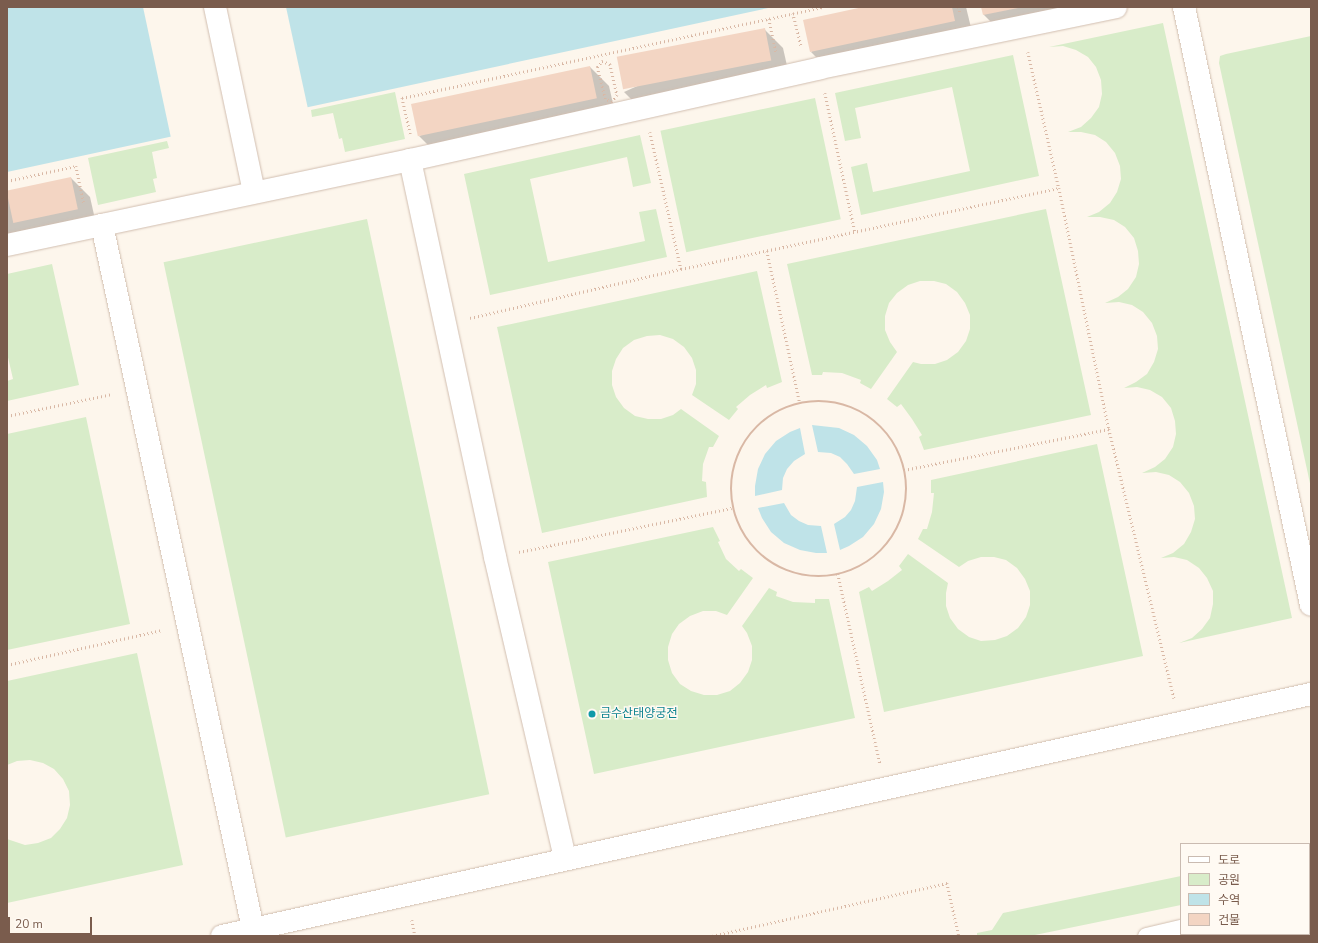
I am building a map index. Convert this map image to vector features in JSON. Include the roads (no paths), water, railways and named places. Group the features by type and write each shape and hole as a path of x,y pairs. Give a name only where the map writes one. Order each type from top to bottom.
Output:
{"street":[{"path":"214,7 254,192"},
{"path":"7,245 254,192 410,150 645,108 820,68 1116,7"},
{"path":"1184,7 1311,605"},
{"path":"410,150 445,324 495,557 565,859"},
{"path":"102,225 254,929"},
{"path":"222,936 1311,694"}],"lane":[{"path":"1146,936 1180,928"}],"water":[{"path":"7,7 773,7 7,172"},
{"path":"812,425 839,428 854,435 867,446 877,460 880,469 854,474 840,457 831,453 818,452"},
{"path":"800,428 805,454 794,461 787,469 783,478 782,490 755,496 758,469 765,454 776,441 790,432"},
{"path":"883,482 884,492 881,509 874,524 863,537 840,550 834,524 845,517 851,510 855,501 857,487"},
{"path":"784,503 791,515 799,521 808,525 821,526 827,553 816,553 800,550 784,543 771,532 762,518 758,508"}],"place":[{"name":"금수산태양궁전","path":"592,714"}]}
